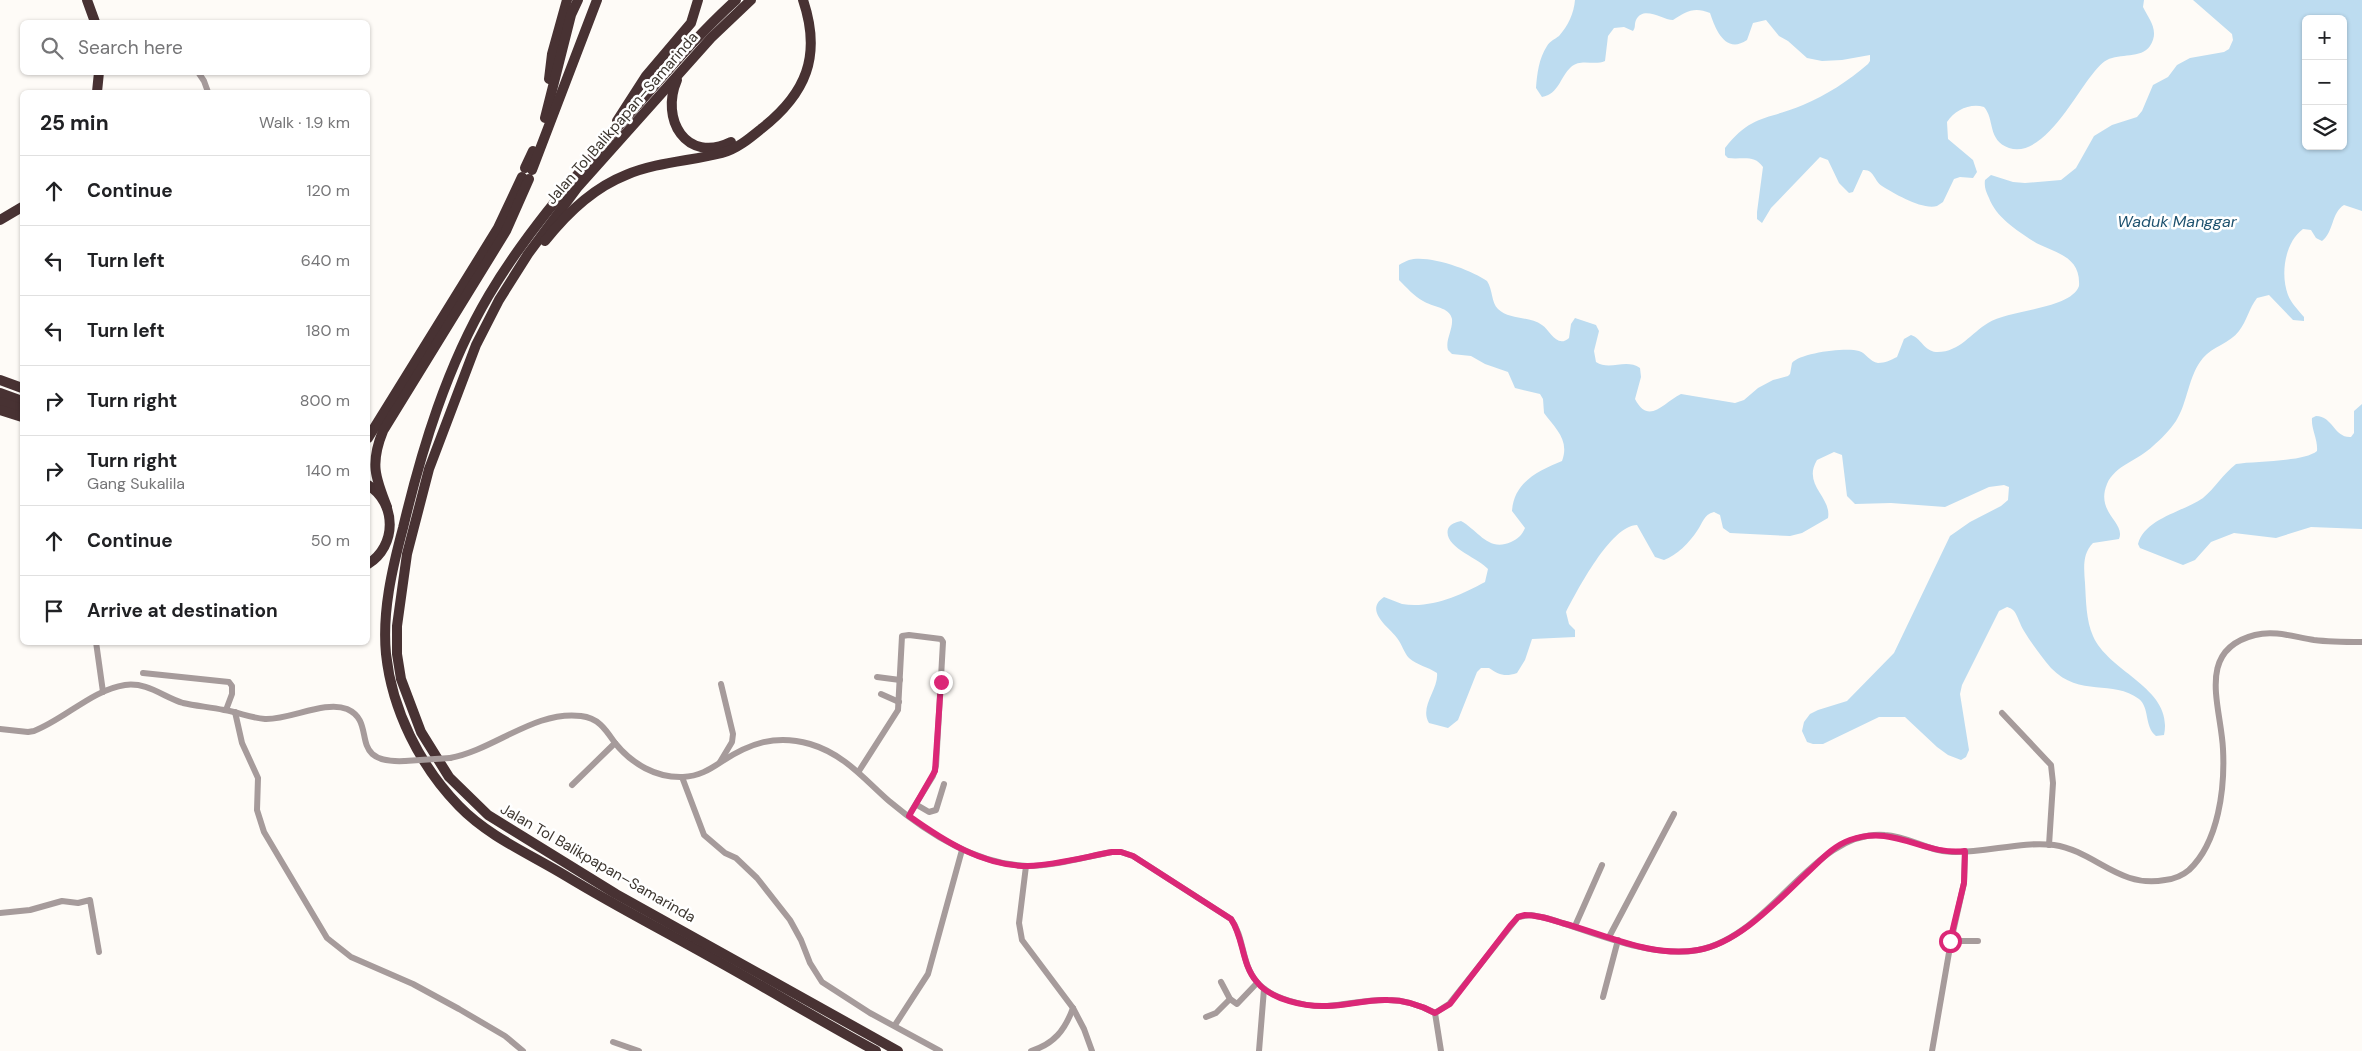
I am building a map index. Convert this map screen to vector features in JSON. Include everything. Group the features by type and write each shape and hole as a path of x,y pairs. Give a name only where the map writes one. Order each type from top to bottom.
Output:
{"highway":[{"path":"87,0 94,20"},
{"path":"546,125 552,54 568,0"},
{"path":"546,125 569,24 578,0"},
{"path":"546,125 584,0"},
{"path":"370,562 378,556 387,541 390,524 387,508 376,481 374,464 383,431 506,231 546,125 597,0"},
{"path":"596,153 646,76 691,23 698,0"},
{"name":"Jalan Tol Balikpapan–Samarinda","path":"736,0 705,29 596,153 519,248 489,296 466,340 422,455 397,551 385,624 386,653 391,683 409,735 438,781 458,806 482,827 611,903 876,1051"},
{"name":"Jalan Tol Balikpapan–Samarinda","path":"751,0 711,38 578,188 528,254 499,300 476,345 443,427 429,469 407,554 396,626 397,654 403,686 421,732 455,784 488,815 509,830 616,894 898,1051"},
{"path":"681,72 673,89 671,110 678,131 685,139 706,147 721,146 761,124 787,98 801,68 805,52 805,33 796,0"},
{"path":"499,300 575,208 603,187 627,174 646,168 725,152 746,141 780,114 800,87 812,52 808,14 803,0"},
{"path":"97,90 99,75"},
{"path":"370,435 498,228 527,174"},
{"path":"0,220 20,208"},
{"path":"0,380 20,387"},
{"path":"0,393 20,400"},
{"path":"0,402 20,408"},
{"path":"0,410 20,416"},
{"path":"370,487 378,493 387,508"}],"street":[{"path":"200,75 207,90"},
{"path":"1435,1013 1450,1004 1518,917 1531,915 1575,926 1646,949 1669,952 1689,951 1713,946 1754,921 1830,852 1858,838 1885,835 1944,852 2049,845 2069,849 2120,876 2133,880 2158,882 2177,878 2187,872 2203,852 2209,839 2220,796 2223,746 2214,685 2217,669 2224,654 2237,642 2265,634 2278,633 2334,642 2362,642"},
{"path":"858,771 897,712 903,636 942,640 935,771 909,816"},
{"path":"96,645 103,692"},
{"path":"143,673 229,682 232,685 233,691 226,710"},
{"path":"877,677 900,680"},
{"path":"720,762 732,742 733,734 722,684"},
{"path":"0,729 34,731 103,692 122,686 141,685 182,702 263,718 282,718 326,708 344,708 357,717 368,746 375,757 383,761 450,758 468,754 520,730 564,716 584,716 597,721 630,758 647,770 682,777 702,774 756,743 783,740 813,745 839,757 858,771 909,816 962,850 995,861 1026,866 1049,864 1112,852 1121,852 1133,856 1231,919 1239,937 1247,965 1257,983 1264,989 1283,998 1319,1006 1389,1000 1417,1005 1435,1013"},
{"path":"882,694 898,702"},
{"path":"235,712 242,742 258,778 257,810 264,832 326,938 351,957 413,984 459,1009 505,1036 523,1051"},
{"path":"2002,713 2051,765 2053,782 2049,845"},
{"path":"572,785 615,743"},
{"path":"682,777 704,834 724,853 736,858 763,886 790,920 801,940 810,963 822,982 870,1013 940,1051"},
{"path":"916,805 929,812 936,810 944,784"},
{"path":"1609,937 1674,814"},
{"path":"895,1026 928,974 962,850"},
{"path":"1932,1051 1950,941 1964,883 1965,851"},
{"path":"1575,926 1602,865"},
{"path":"1026,866 1019,923 1022,940 1073,1008 1084,1029 1092,1051"},
{"path":"0,913 30,910 62,901 78,903 90,900 99,952"},
{"path":"1603,997 1618,940"},
{"path":"1950,941 1978,941"},
{"path":"1221,982 1230,999 1235,1004 1239,1003 1257,983"},
{"path":"1259,1051 1264,989"},
{"path":"1206,1017 1216,1013 1230,999"},
{"path":"1031,1051 1047,1044 1059,1035 1068,1023 1073,1008"},
{"path":"1435,1013 1441,1051"},
{"path":"615,1051 613,1042 639,1051"}],"water":[{"path":"1575,0 2144,0 2143,7 2154,30 2154,35 2150,46 2141,53 2112,58 2098,67 2045,136 2021,149 2009,148 1997,140 1984,107 1973,106 1963,108 1954,114 1947,122 1948,139 1973,160 1977,172 1973,178 1960,177 1954,179 1943,202 1937,206 1931,207 1916,204 1901,197 1882,186 1872,173 1867,170 1863,170 1853,192 1849,193 1839,183 1828,160 1820,157 1771,208 1762,223 1757,219 1757,212 1763,167 1756,160 1728,158 1725,155 1725,148 1734,137 1752,123 1803,105 1837,87 1868,64 1870,55 1822,61 1807,58 1788,41 1779,36 1766,20 1753,23 1747,40 1739,44 1733,44 1722,38 1710,13 1694,10 1673,20 1648,13 1639,16 1633,31 1624,27 1614,28 1608,36 1605,61 1575,64 1567,71 1556,89 1542,97 1536,88 1540,61 1548,44 1559,36 1568,24"},
{"name":"Waduk Manggar","path":"2193,0 2362,0 2362,211 2344,205 2340,208 2329,233 2322,241 2316,238 2311,230 2303,229 2292,242 2284,268 2284,278 2289,298 2304,317 2304,321 2293,320 2269,295 2257,298 2239,331 2231,339 2207,354 2198,365 2180,414 2171,428 2147,451 2121,467 2107,484 2104,494 2107,510 2120,533 2119,539 2093,543 2085,557 2084,572 2089,624 2093,636 2101,649 2150,693 2159,705 2164,719 2164,735 2156,736 2152,732 2145,707 2139,699 2129,693 2085,686 2073,683 2062,677 2051,668 2024,631 2017,615 2007,607 1999,611 1962,685 1960,694 1969,750 1966,757 1961,760 1948,755 1905,717 1879,717 1823,744 1807,742 1802,731 1804,722 1810,714 1847,701 1894,653 1950,536 2008,500 2009,487 2004,485 1989,487 1945,507 1891,503 1855,504 1847,496 1842,455 1834,452 1817,460 1813,469 1815,484 1826,504 1828,518 1802,533 1790,536 1730,533 1723,528 1720,515 1714,512 1705,517 1694,535 1682,548 1664,560 1655,557 1637,525 1627,528 1606,547 1566,612 1569,624 1575,630 1575,637 1532,639 1525,660 1517,673 1502,675 1489,668 1481,668 1477,672 1458,720 1448,728 1429,723 1426,711 1437,679 1437,673 1407,656 1397,638 1380,619 1376,608 1378,602 1384,597 1402,604 1435,603 1466,592 1485,582 1488,569 1456,547 1448,535 1449,527 1461,521 1490,542 1503,544 1516,540 1525,528 1512,511 1517,492 1522,485 1536,474 1562,461 1564,447 1557,429 1544,413 1543,399 1540,394 1515,388 1508,372 1485,364 1471,356 1452,354 1448,350 1447,346 1452,323 1451,315 1420,299 1408,289 1399,280 1399,265 1409,260 1427,259 1450,264 1471,272 1487,281 1494,303 1498,309 1508,315 1537,322 1545,327 1557,340 1565,341 1569,338 1571,324 1575,318 1596,325 1599,331 1594,351 1596,362 1607,365 1629,364 1640,368 1641,377 1635,399 1640,407 1646,411 1657,410 1681,394 1735,403 1744,400 1758,388 1773,380 1788,376 1792,363 1797,359 1813,354 1834,350 1853,350 1861,352 1878,363 1897,357 1904,339 1911,335 1932,351 1944,351 1958,346 1982,327 1998,318 2052,305 2073,294 2079,286 2078,275 2070,261 2013,228 1996,211 1988,196 1985,180 1991,175 2013,182 2025,183 2061,180 2076,168 2094,136 2112,125 2137,117 2142,111 2153,85 2168,77 2177,65 2190,58 2224,52 2229,49 2233,40 2232,34"},
{"path":"2362,404 2362,529 2311,527 2276,538 2234,533 2211,542 2195,560 2183,565 2140,548 2138,544 2148,528 2166,516 2203,498 2236,464 2291,459 2311,455 2317,451 2312,418 2316,416 2322,417 2341,434 2351,437 2354,433 2354,411"}],"route":[{"path":"941,682 937,719 935,771 909,816 962,850 995,861 1026,866 1049,864 1112,852 1121,852 1133,856 1231,919 1236,927 1250,972 1257,983 1278,997 1324,1006 1382,1000 1401,1001 1426,1008 1435,1013 1450,1004 1515,920 1525,915 1546,918 1657,951 1689,951 1713,946 1754,921 1830,852 1850,840 1867,836 1885,835 1900,838 1944,852 1965,851 1964,883 1950,941"}]}
